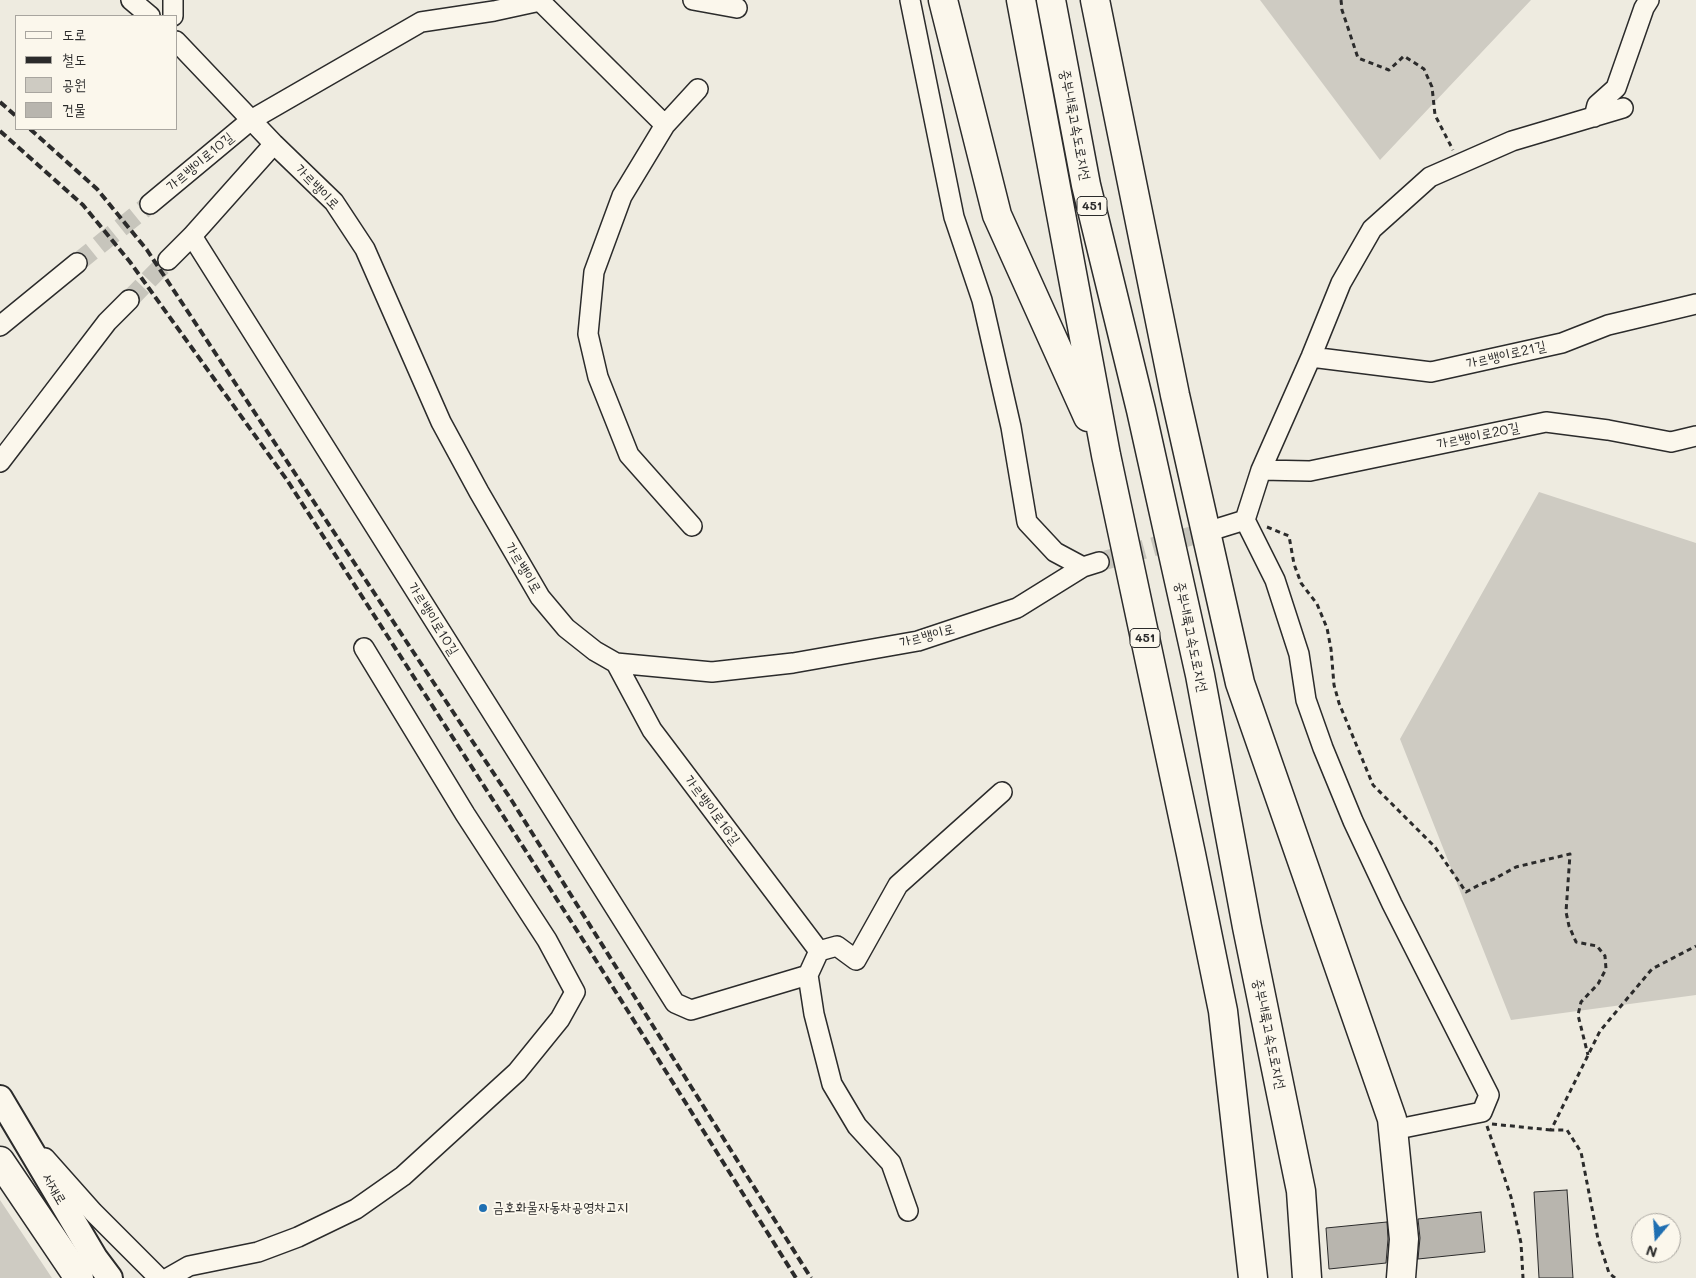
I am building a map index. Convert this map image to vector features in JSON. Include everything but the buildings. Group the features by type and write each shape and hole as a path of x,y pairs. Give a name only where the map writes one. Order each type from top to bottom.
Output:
{"highway":[{"path":"943,0 997,216 1106,455"},
{"name":"중부내륙고속도로지선","path":"1022,0 1106,455 1223,1011 1253,1278"},
{"name":"중부내륙고속도로지선","path":"1051,0 1086,185 1141,410 1200,675 1247,927 1301,1191 1307,1278"},
{"path":"1095,0 1175,395 1240,682 1392,1120 1404,1239 1402,1278"},
{"path":"0,1161 80,1278"}],"main road":[{"name":"서재로","path":"0,1098 95,1258 110,1278"}],"street":[{"path":"132,0 149,15"},
{"path":"172,0 173,15"},
{"path":"693,0 737,8"},
{"name":"가르뱅이로","path":"178,40 274,144 334,202 365,249 441,422 478,492 540,597 566,628 596,651 616,662 712,672 793,663 918,641 1017,608 1091,565 1055,552 1028,522 1009,417 982,300 954,217 910,0"},
{"path":"1594,117 1597,105 1616,88 1644,8 1650,0"},
{"name":"가르뱅이로10길","path":"150,204 251,120 421,22 510,4 540,1 552,5"},
{"path":"552,5 665,126"},
{"path":"692,526 629,455 598,377 588,334 594,272 622,196 665,126 698,89"},
{"path":"1393,1130 1482,1112 1489,1095 1392,904 1323,748 1306,700 1299,654 1274,580 1245,520 1261,470 1312,357 1341,283 1372,229 1430,177 1512,141 1623,108"},
{"path":"168,260 192,236 274,144"},
{"name":"가르뱅이로10길","path":"192,236 675,1003 691,1010 808,974"},
{"path":"0,326 77,263"},
{"path":"0,462 106,322 129,300"},
{"name":"가르뱅이로21길","path":"1312,357 1431,372 1562,342 1608,326 1696,304"},
{"name":"가르뱅이로20길","path":"1261,470 1310,471 1546,422 1608,430 1672,442 1696,436"},
{"path":"1216,529 1245,520"},
{"path":"168,1278 189,1266 258,1252 290,1240 364,1204 403,1176 517,1072 560,1019 575,992 547,940 465,814 364,648"},
{"name":"가르뱅이로16길","path":"616,662 652,730 820,951"},
{"path":"908,1211 891,1163 857,1126 832,1084 814,1014 808,974 820,951 837,946 856,960 898,885 1002,792"},
{"path":"17,1126 87,1206 159,1278"}],"path":[{"path":"1341,0 1342,10 1358,58 1389,70 1404,56 1424,69 1432,87 1435,115 1455,155"},
{"path":"1266,526 1289,536 1294,564 1301,583 1317,604 1324,620 1331,648 1334,684 1338,703 1373,785 1435,847 1466,892 1516,867 1570,854 1566,912 1569,926 1576,942 1597,946 1605,956 1606,969 1598,984 1581,1002 1578,1015 1588,1056"},
{"path":"1551,1130 1600,1031 1652,969 1696,946"},
{"path":"1523,1278 1521,1243 1511,1197 1486,1123 1567,1130 1581,1152 1598,1239 1609,1272 1615,1278"}],"green space":[{"path":"1260,0 1531,0 1380,160"},
{"path":"1539,492 1696,543 1696,995 1511,1020 1400,739"},
{"path":"0,1200 52,1278 0,1278"}],"tunnel":[{"path":"77,263 150,204"},
{"path":"129,300 168,260"},
{"path":"1099,562 1216,529"}],"railway":[{"path":"0,102 15,115"},
{"path":"31,130 97,189 147,250 512,801 811,1278"},
{"path":"0,131 83,205 130,262 287,480 585,943 796,1278"}],"place":[{"name":"금호화물자동차공영차고지","path":"483,1208"}]}
